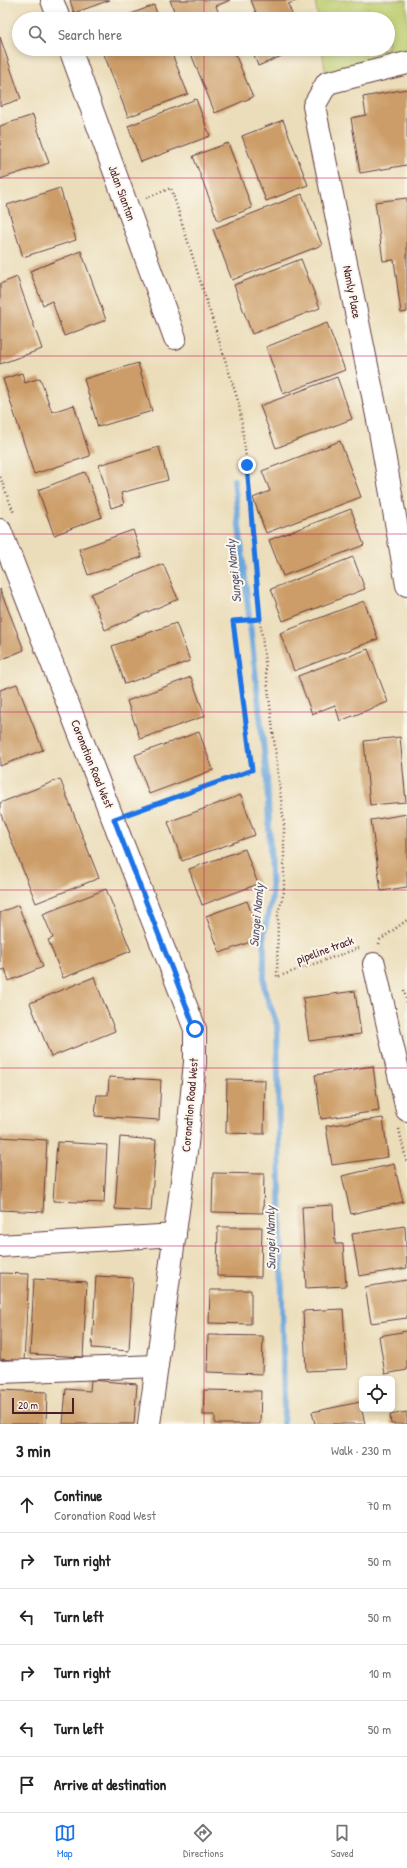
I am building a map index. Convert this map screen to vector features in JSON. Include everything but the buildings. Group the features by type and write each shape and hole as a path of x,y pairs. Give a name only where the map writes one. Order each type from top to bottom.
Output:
{"street":[{"path":"52,0 56,12"},
{"name":"Jalan Siantan","path":"73,56 175,338"},
{"name":"Namly Place","path":"407,63 327,83 314,106 378,420 407,585"},
{"name":"Coronation Road West","path":"0,530 195,1029 195,1062 187,1144 149,1424"},
{"path":"370,955 407,1110"},
{"path":"0,1246 174,1236"},
{"path":"0,1372 157,1366"}],"path":[{"path":"114,819 252,770 233,621 260,619 240,404 171,188 142,200"},
{"name":"pipeline track","path":"260,619 284,825 284,892 278,914 277,977 370,955"},
{"name":"pipeline track","path":"372,943 380,940 407,920"},
{"path":"370,955 380,940"}],"green space":[{"path":"315,0 407,0 407,63 327,83 323,56 395,56 395,12 317,12"}],"waterway":[{"name":"Sungei Namly","path":"234,480 267,778 272,897 264,933 264,988 277,1025 284,1408 283,1424"}],"route":[{"path":"195,1029 114,819 252,770 233,621 260,619 247,465"}]}
